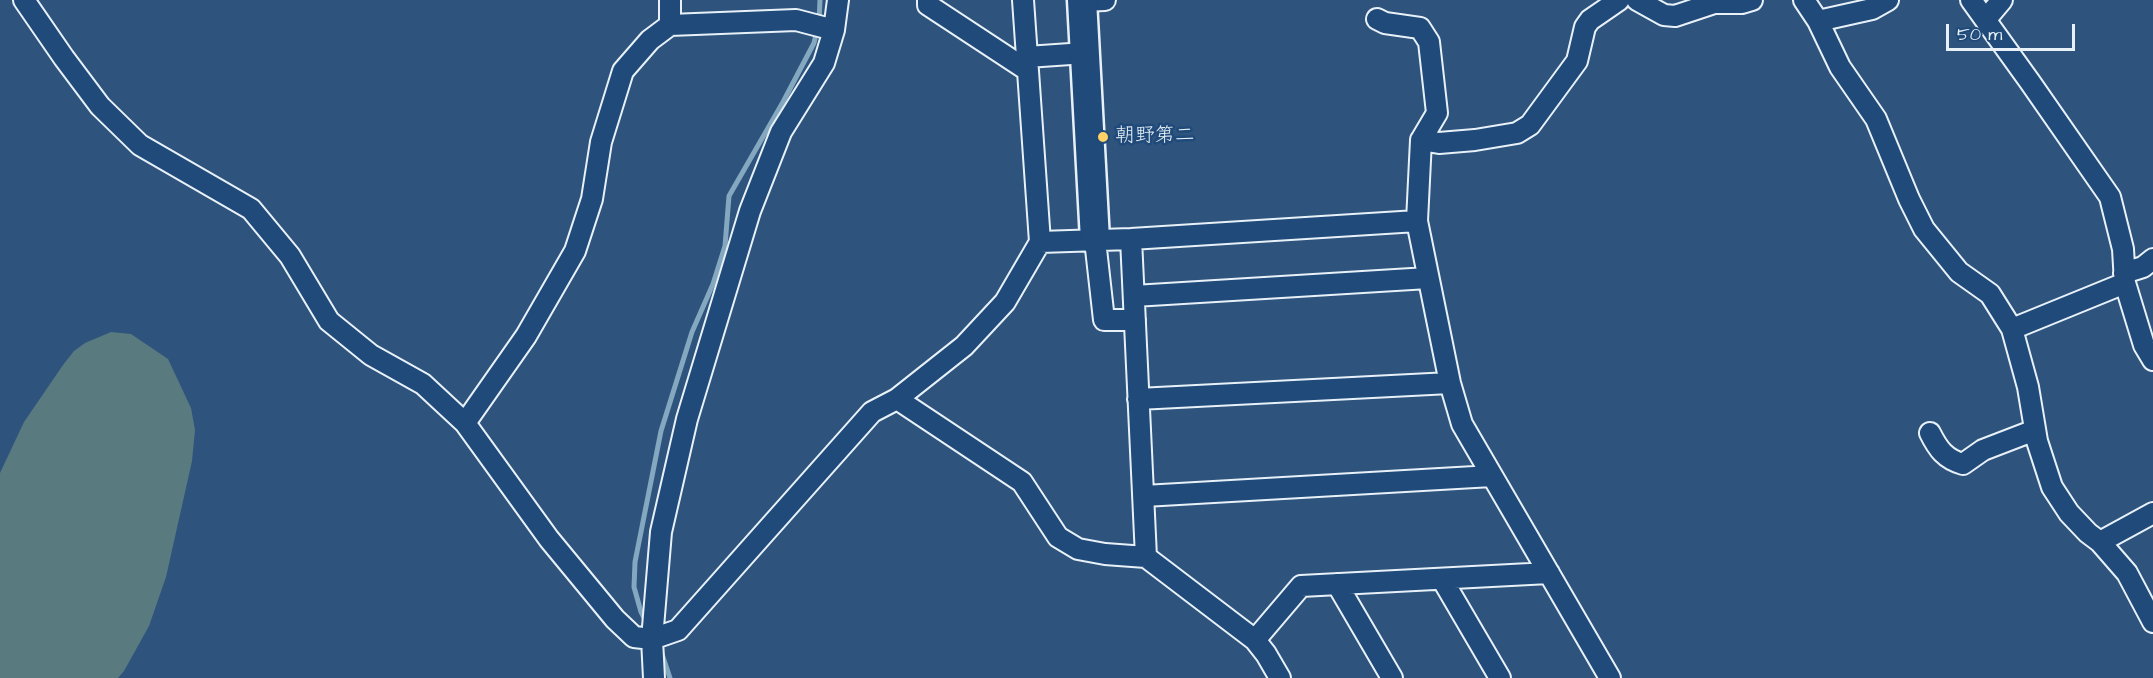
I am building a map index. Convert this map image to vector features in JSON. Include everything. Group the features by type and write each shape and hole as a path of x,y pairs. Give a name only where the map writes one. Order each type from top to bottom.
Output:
{"street":[{"path":"24,0 63,58 100,106 140,145 251,209 291,256 329,321 370,355 423,384 465,423 549,539 615,620 634,637 652,639 678,630 872,412 897,399 964,346 1005,302 1040,242 1023,0"},
{"path":"670,0 670,25"},
{"path":"654,678 652,639 661,532 687,419 750,211 781,132 824,63 834,30 838,0"},
{"path":"928,0 928,5 1027,63 1085,53"},
{"path":"1089,0 1085,53 1095,240 1104,320 1135,320"},
{"path":"1421,140 1439,143 1475,140 1516,133 1530,125 1578,61 1585,27 1590,20 1619,0"},
{"path":"1637,0 1664,15 1676,16 1714,3 1742,3 1752,0"},
{"path":"1804,0 1818,21 1840,67 1876,119 1909,200 1924,229 1959,272 1990,294 2012,329 2028,387 2037,441 2052,487 2069,513 2100,542 2127,573 2153,622"},
{"path":"1818,21 1872,9 1888,0"},
{"path":"1971,0 2110,197 2123,249 2124,278 2144,345 2153,360"},
{"path":"1986,19 2002,0"},
{"path":"1377,19 1385,23 1420,28 1429,42 1437,113 1421,140 1417,221 1450,382 1462,424 1610,678"},
{"path":"465,423 526,336 575,251 592,200 601,142 623,71 650,39 670,25 796,20 834,30"},
{"path":"1040,242 1131,239 1417,221"},
{"path":"1131,239 1146,557"},
{"path":"2012,329 2124,278 2153,259"},
{"path":"1134,296 1428,278"},
{"path":"1138,399 1450,382"},
{"path":"897,399 1022,482 1058,537 1078,549 1105,554 1146,557 1255,640 1280,678"},
{"path":"1930,433 1939,450 1954,462 1963,464 1983,450 2035,430"},
{"path":"1144,496 1492,476"},
{"path":"2100,542 2153,513"},
{"path":"1255,640 1301,586 1549,573"},
{"path":"1442,579 1500,678"},
{"path":"1337,584 1392,678"}],"green space":[{"path":"111,332 131,334 168,359 191,408 195,430 192,461 166,577 149,626 118,678 0,678 0,473 24,422 74,351 85,343"}],"waterway":[{"path":"819,21 820,0"},
{"path":"646,622 634,587 635,562 661,431 692,332 713,284 725,246 729,196 783,102 814,43 817,30"},
{"path":"659,645 670,678"}],"place":[{"name":"朝野第二","path":"1103,137"}]}
